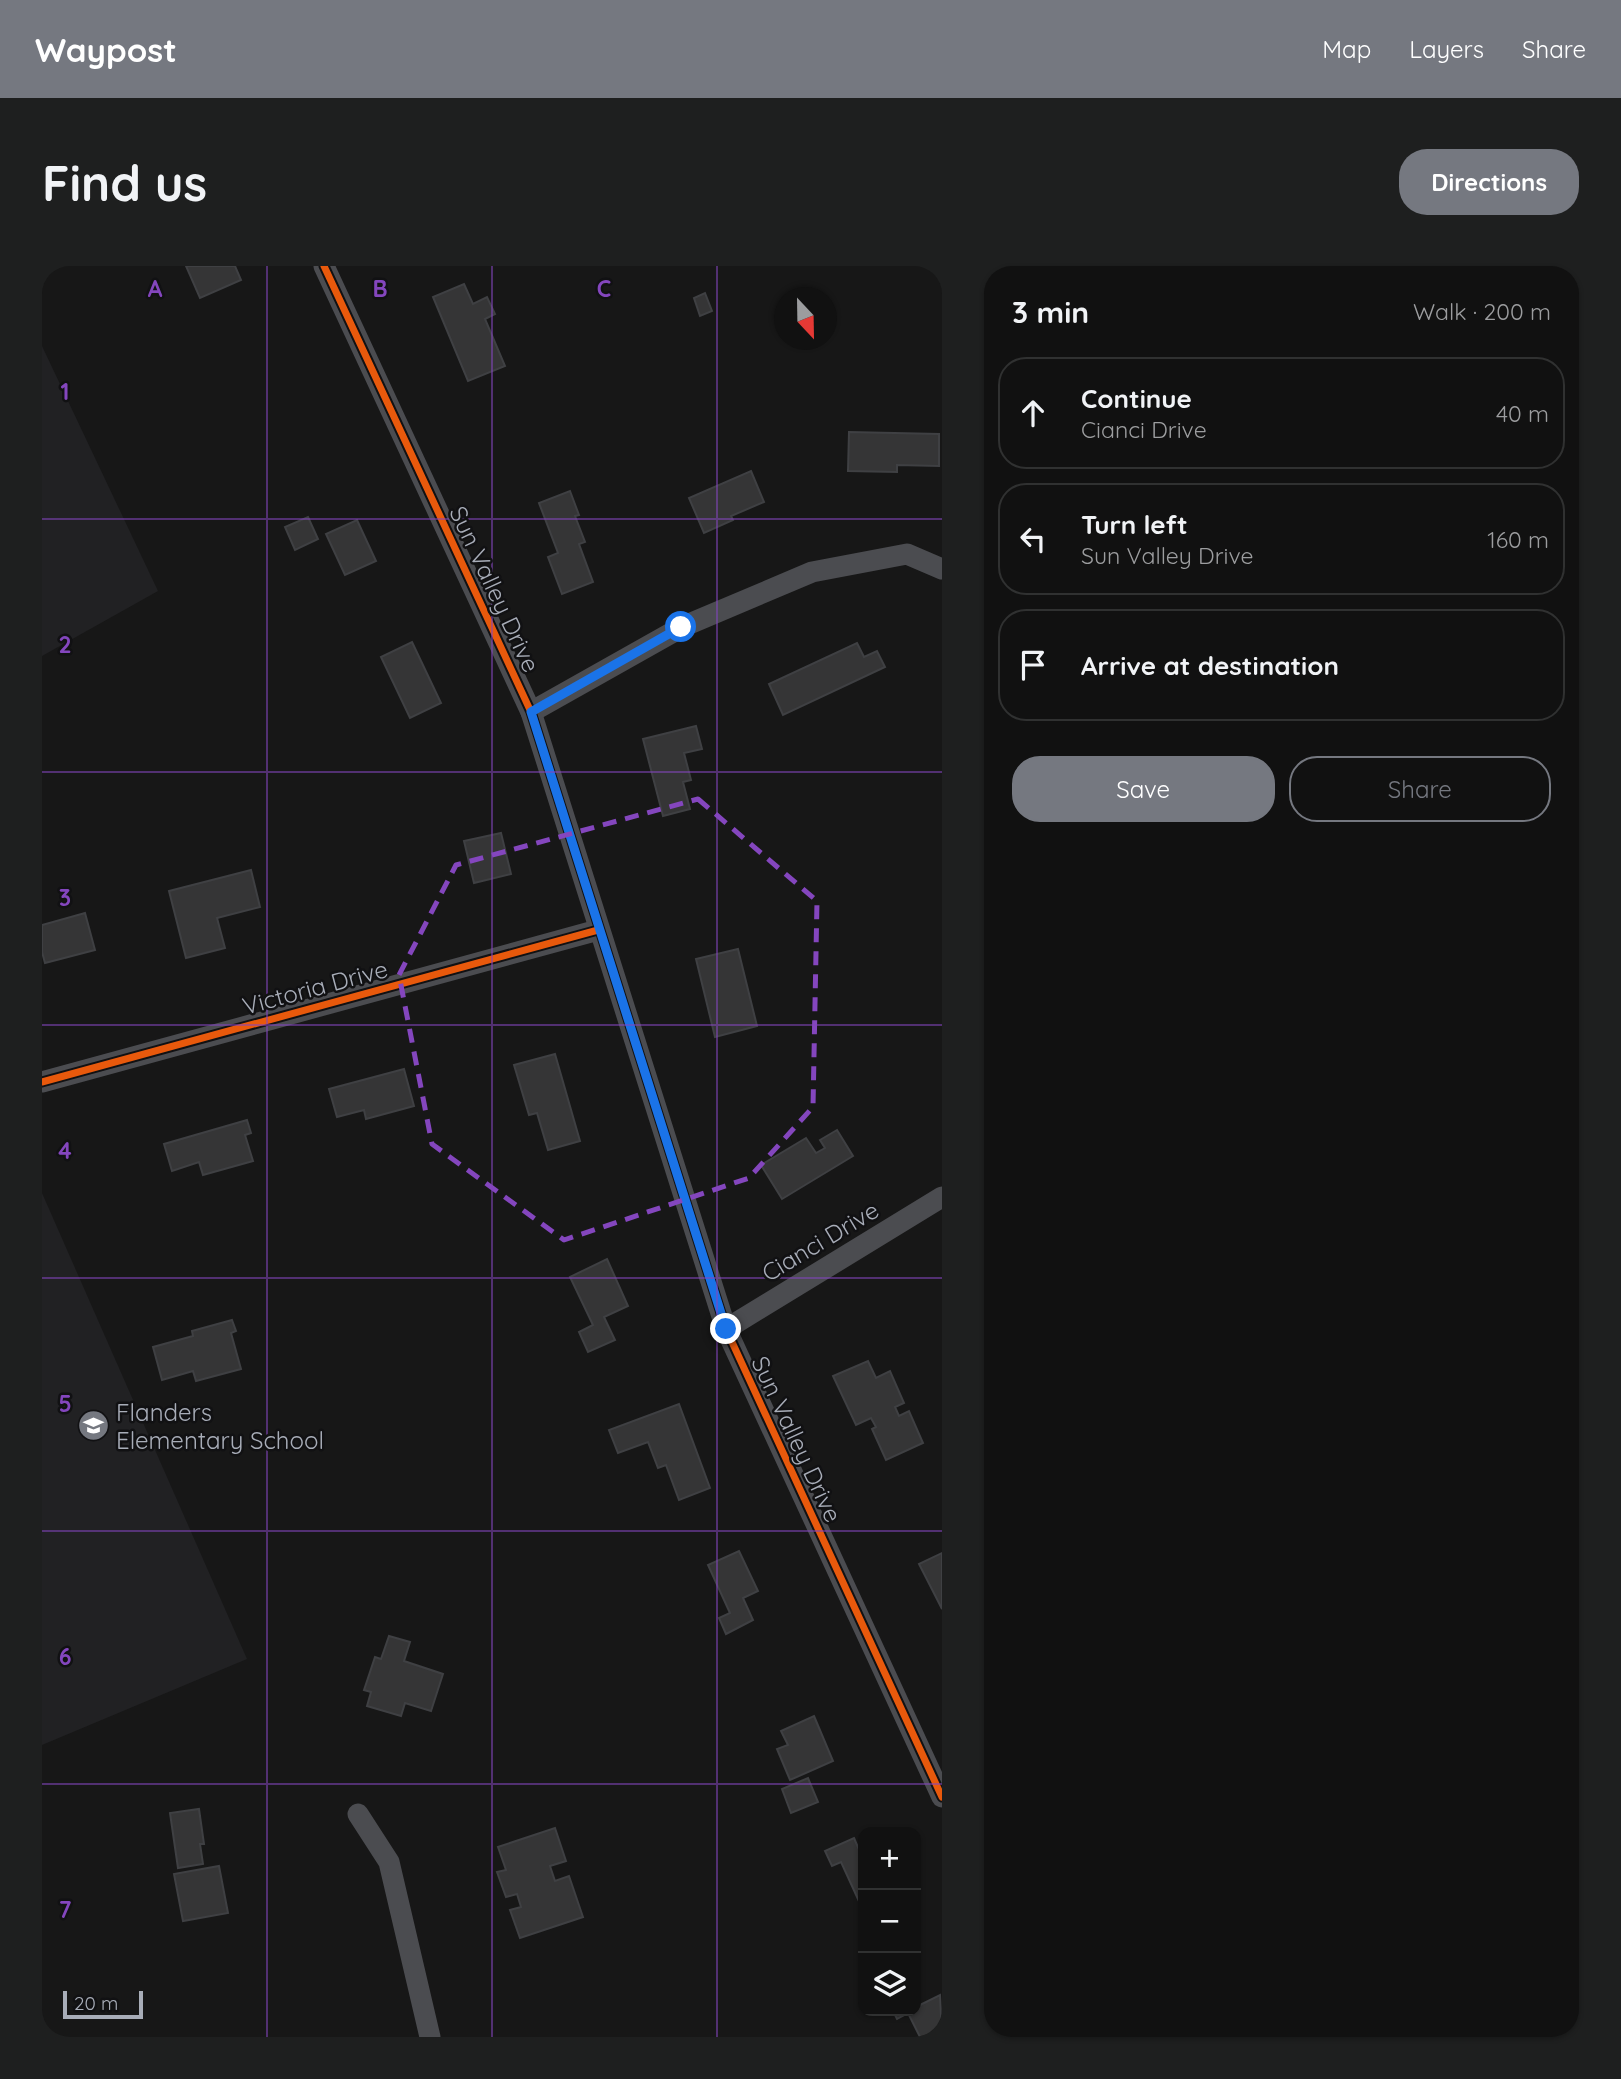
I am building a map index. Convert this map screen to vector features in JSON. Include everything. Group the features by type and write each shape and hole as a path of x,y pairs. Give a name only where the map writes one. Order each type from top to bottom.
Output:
{"street":[{"name":"Sun Valley Drive","path":"324,266 531,712 726,1329 942,1797"},
{"path":"531,712 681,627 812,572 907,554 942,569"},
{"name":"Victoria Drive","path":"42,1082 598,930"},
{"name":"Cianci Drive","path":"726,1329 942,1198"},
{"path":"358,1814 390,1862 430,2037"}],"highlighted area":[{"path":"698,799 817,901 813,1107 749,1178 564,1240 432,1144 399,975 456,865"}],"shaded area":[{"path":"42,346 158,591 42,656"},
{"name":"Flanders Elementary School","path":"42,1193 247,1659 42,1745"}],"building":[{"path":"186,266 235,266 241,280 200,298"},
{"path":"464,284 473,304 487,297 495,314 485,319 505,366 468,381 433,297"},
{"path":"705,293 712,311 700,316 694,298"},
{"path":"849,432 939,434 939,466 897,465 897,472 848,471"},
{"path":"751,471 764,502 731,516 733,520 704,533 689,498"},
{"path":"570,491 579,515 575,516 585,542 579,544 593,582 562,594 548,557 558,553 539,503"},
{"path":"308,517 318,539 295,550 285,527"},
{"path":"357,520 376,561 345,575 326,534"},
{"path":"412,642 441,703 410,718 381,657"},
{"path":"857,643 864,657 877,651 885,667 783,715 769,684"},
{"path":"696,726 702,749 684,753 691,780 683,782 690,809 663,816 643,739"},
{"path":"501,833 511,874 474,883 464,841"},
{"path":"251,870 260,907 217,918 225,948 186,958 169,891"},
{"path":"85,913 95,950 45,963 42,952 42,925"},
{"path":"738,949 757,1026 715,1037 696,959"},
{"path":"555,1054 580,1141 548,1150 537,1113 529,1115 514,1065"},
{"path":"404,1069 414,1106 366,1119 364,1110 337,1117 329,1089"},
{"path":"247,1120 251,1133 245,1135 253,1161 203,1175 199,1162 172,1171 164,1144"},
{"path":"837,1130 853,1156 782,1199 761,1165 806,1138 816,1153 825,1148 820,1140"},
{"path":"607,1259 628,1306 604,1317 615,1340 588,1352 579,1332 593,1325 570,1277"},
{"path":"232,1320 236,1331 231,1333 241,1369 196,1381 193,1371 162,1380 153,1347 193,1336 192,1331"},
{"path":"868,1361 876,1378 890,1371 904,1403 895,1407 899,1416 909,1411 923,1443 886,1460 872,1429 876,1427 871,1418 856,1425 833,1376"},
{"path":"679,1404 710,1488 679,1500 666,1465 658,1468 648,1442 618,1453 609,1430"},
{"path":"739,1551 758,1591 743,1598 753,1620 726,1634 719,1618 730,1613 708,1565"},
{"path":"942,1553 942,1609 919,1564"},
{"path":"389,1636 410,1642 404,1661 443,1674 431,1711 405,1703 401,1716 367,1706 371,1692 364,1690 375,1657 381,1659"},
{"path":"814,1716 833,1761 790,1780 777,1749 788,1745 781,1731"},
{"path":"808,1778 818,1802 791,1813 782,1789"},
{"path":"199,1809 204,1844 200,1844 203,1864 178,1868 170,1813"},
{"path":"555,1828 566,1861 550,1866 555,1881 569,1876 583,1917 520,1938 510,1910 521,1907 517,1894 506,1897 497,1872 506,1870 498,1847"},
{"path":"854,1838 858,1847 858,1899 841,1862 832,1866 825,1851"},
{"path":"219,1866 228,1913 183,1921 174,1874"},
{"path":"940,1995 942,2037 920,2037 910,2016 921,2016 921,2004"}],"cycle path":[{"path":"324,266 531,712 726,1329 942,1797"},
{"path":"42,1082 598,930"}],"place":[{"name":"Flanders Elementary School","path":"93,1426"}],"route":[{"path":"681,627 531,712 726,1329"}]}
